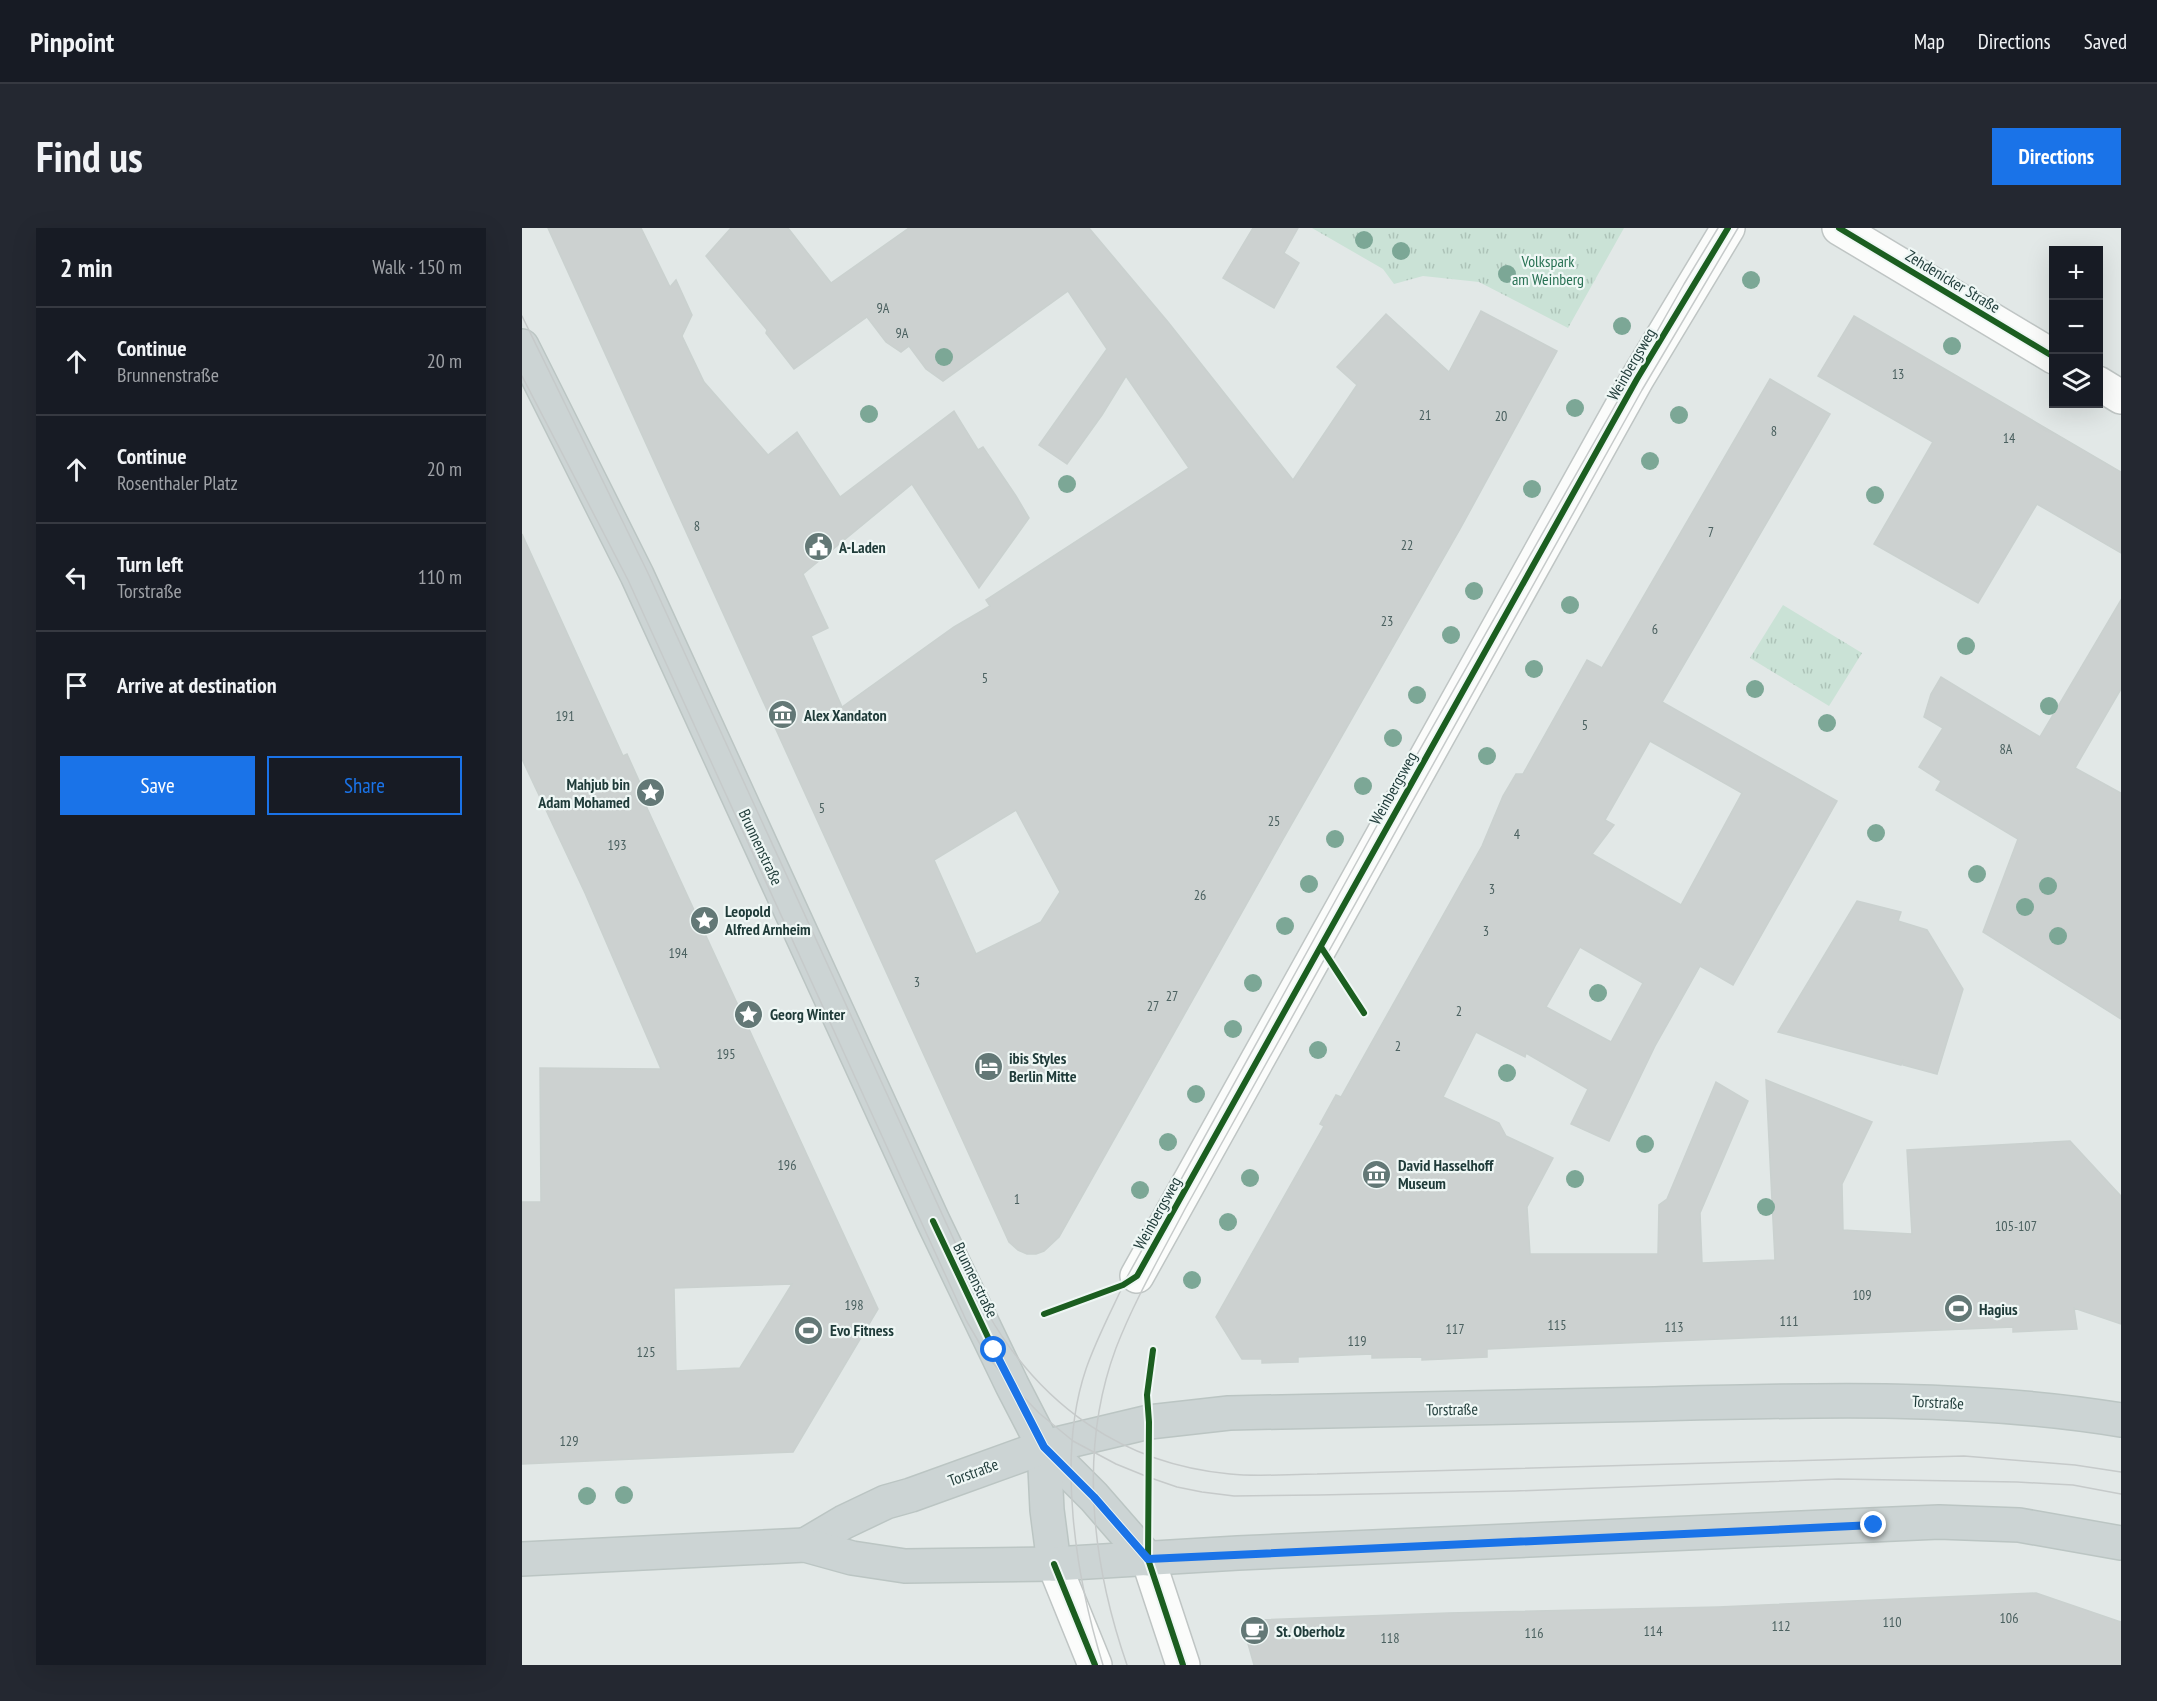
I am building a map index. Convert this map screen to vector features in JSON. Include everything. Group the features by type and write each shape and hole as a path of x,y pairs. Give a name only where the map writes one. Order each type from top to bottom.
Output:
{"main road":[{"name":"Brunnenstraße","path":"522,346 637,575 933,1221 994,1350 1044,1447"},
{"name":"Torstraße","path":"805,1545 844,1522 886,1502 1044,1447 1149,1422 1239,1413 1898,1400 1969,1403 2121,1420"},
{"path":"1044,1447 1094,1497 1148,1559 1250,1552 1939,1522 2019,1525 2121,1543"},
{"path":"1044,1447 1047,1510 1054,1564"},
{"name":"Torstraße","path":"522,1559 805,1545 852,1558 905,1566 1054,1564 1148,1559"}],"street":[{"name":"Weinbergsweg","path":"1137,1276 1637,379 1728,228"},
{"name":"Zehdenicker Straße","path":"1839,228 2049,354"},
{"path":"2103,386 2121,397"},
{"path":"1148,1559 1183,1665"},
{"path":"1054,1564 1095,1665"}],"green space":[{"name":"Volkspark am Weinberg","path":"1312,228 1624,228 1568,328 1479,282 1423,276 1394,284 1383,269"},
{"path":"1783,605 1862,653 1829,706 1750,658"}],"building":[{"path":"548,228 641,228 670,287 676,280 692,315 682,336 704,382 768,455 797,432 840,497 954,411 978,450 983,447 1016,496 1029,518 979,588 912,484 803,574 828,628 811,636 842,707 954,627 990,606 986,600 1189,468 1126,376 1067,464 1039,445 1107,349 1068,291 943,381 926,369 909,346 901,352 886,342 867,317 794,369 766,333 767,330 706,256 731,228 788,228 831,283 909,228 1089,228 1168,322 1293,480 1357,385 1337,367 1386,314 1449,372 1481,311 1557,351 1460,529 1059,1237 1044,1251 1036,1254 1027,1254 1018,1250 1009,1242","holes":["1016,810 1060,892 1041,922 976,954 934,860"]},
{"path":"1253,228 1298,228 1284,253 1299,263 1274,308 1223,278"},
{"path":"1854,316 2121,472 2121,553 2037,504 1978,603 1874,544 1933,442 1818,376"},
{"path":"1770,379 1830,414 1662,702 1837,801 1733,985 1700,966 1655,1046 1609,1141 1571,1124 1588,1089 1526,1053 1525,1057 1476,1032 1443,1097 1499,1123 1506,1136 1553,1158 1527,1207 1530,1254 1658,1254 1659,1205 1667,1199 1716,1082 1748,1101 1700,1213 1702,1263 1775,1260 1766,1080 1872,1122 1842,1184 1843,1230 1912,1234 1907,1150 2070,1141 2121,1196 2121,1324 2074,1308 2077,1329 2013,1332 2013,1327 1487,1349 1487,1357 1422,1360 1422,1357 1372,1358 1372,1354 1298,1357 1298,1362 1262,1363 1262,1359 1242,1359 1216,1317 1324,1126 1320,1124 1336,1095 1341,1097 1482,846 1503,796 1516,774 1523,774 1587,660 1602,668","holes":["1650,741 1742,793 1681,905 1592,854 1614,825 1605,820","1580,947 1643,983 1611,1042 1546,1007"]},
{"path":"522,534 623,756 627,754 645,794 641,795 878,1309 793,1452 522,1464 522,1202 541,1202 540,1068 661,1069 585,893 522,759","holes":["792,1284 740,1368 676,1371 674,1288"]},
{"path":"2121,600 2121,689 2075,768 2121,793 2121,1019 1983,932 2018,839 1936,790 1941,781 1919,767 1943,728 1924,717 1931,694 1941,677 2040,737"},
{"path":"1857,901 1901,912 1898,921 1927,930 1963,989 1937,1074 1903,1065 1903,1060 1901,1065 1778,1032"},
{"path":"2036,1593 2121,1622 2121,1665 1254,1665 1245,1633 1258,1620 1718,1607"}],"tram line":[{"path":"1103,1665 1093,1631 1078,1556 1071,1478 1072,1440 1077,1403 1095,1345 1127,1277 1385,811 1718,228"},
{"path":"1127,1665 1105,1587 1094,1507 1097,1426 1104,1387 1123,1330 1185,1209 1642,390 1738,228"},
{"path":"522,316 647,571 987,1312 1008,1345 1032,1375 1088,1424 1120,1443 1154,1458 1191,1468 1241,1475 1964,1456 2075,1465 2121,1472"},
{"path":"522,376 628,580 966,1320 987,1356 1012,1385 1039,1413 1073,1441 1116,1464 1177,1487 1234,1496 1515,1491 1838,1479 2017,1482 2073,1485 2121,1494"}],"cycle path":[{"path":"1044,1314 1123,1285 1137,1276 1637,379 1728,228"},
{"path":"1839,228 2049,354"},
{"path":"1321,947 1364,1013"},
{"path":"933,1221 994,1350 1044,1447 1094,1497 1148,1559"},
{"path":"1153,1350 1147,1395 1149,1422 1148,1559 1183,1665"},
{"path":"1054,1564 1095,1665"}],"place":[{"name":"A-Laden","path":"818,547"},
{"name":"Alex Xandaton","path":"783,715"},
{"name":"Mahjub bin Adam Mohamed","path":"651,793"},
{"name":"Leopold Alfred Arnheim","path":"704,920"},
{"name":"Georg Winter","path":"749,1014"},
{"name":"ibis Styles Berlin Mitte","path":"988,1067"},
{"name":"David Hasselhoff Museum","path":"1377,1174"},
{"name":"Hagius","path":"1958,1309"},
{"name":"Evo Fitness","path":"809,1330"},
{"name":"St. Oberholz","path":"1255,1631"}],"route":[{"path":"994,1350 1044,1447 1094,1497 1148,1559 1874,1525"}]}
